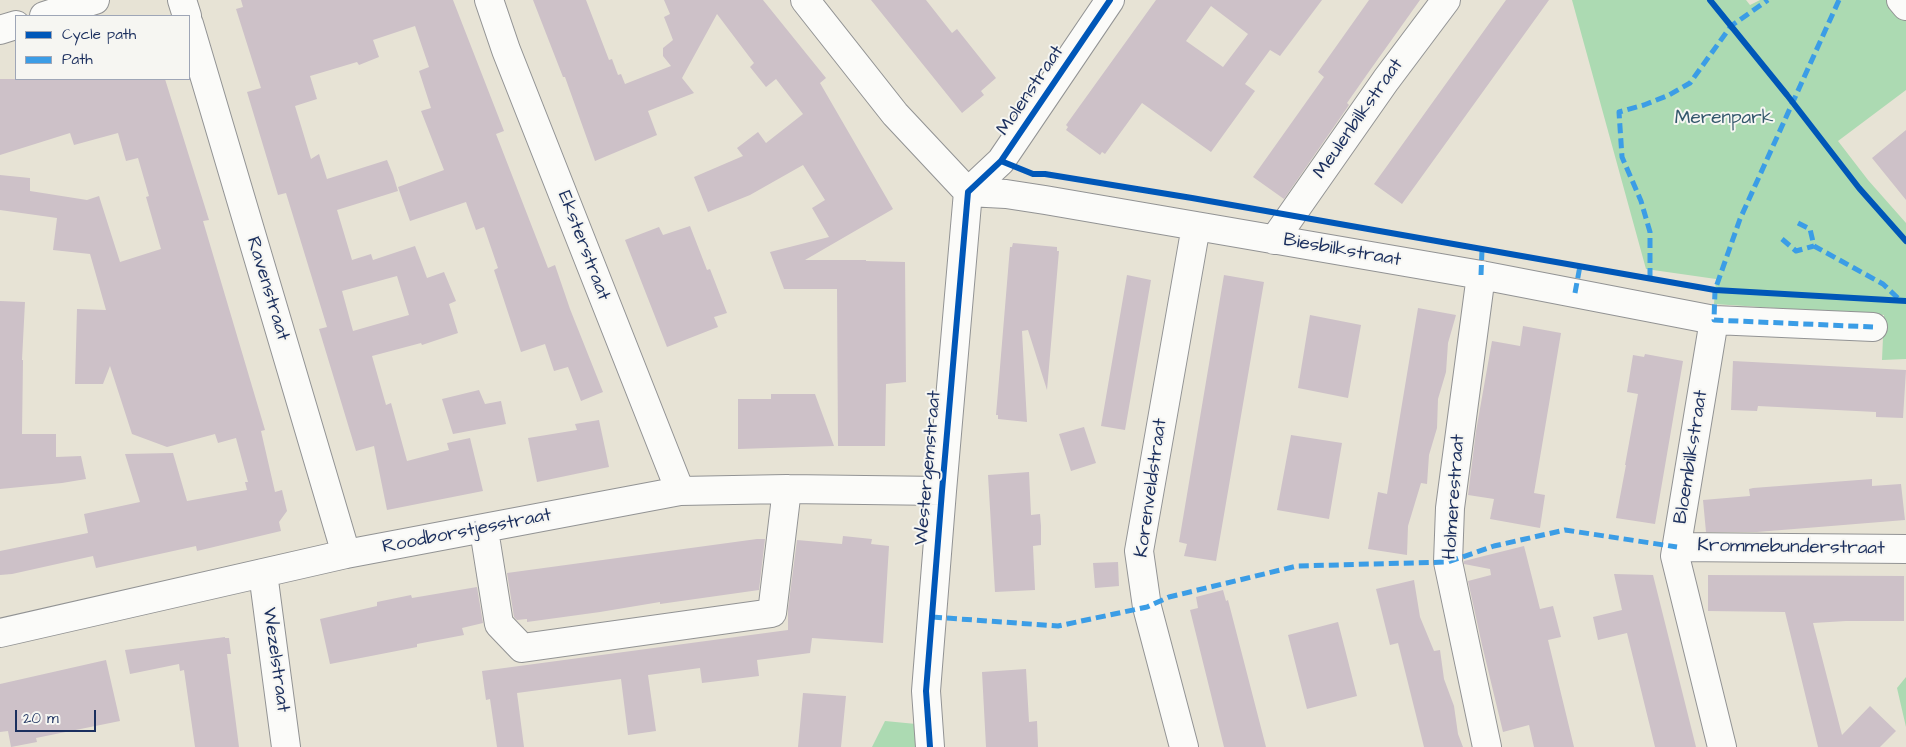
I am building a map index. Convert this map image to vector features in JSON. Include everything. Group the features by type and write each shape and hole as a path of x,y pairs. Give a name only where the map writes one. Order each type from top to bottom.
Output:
{"street":[{"path":"47,15 95,0"},
{"path":"182,0 187,15"},
{"name":"Eksterstraat","path":"489,0 513,68 680,491"},
{"path":"805,0 895,114 968,192"},
{"name":"Molenstraat","path":"968,192 1001,161 1110,0"},
{"name":"Meulenbilkstraat","path":"1274,240 1386,80 1446,0"},
{"path":"1901,0 1906,6"},
{"path":"0,30 15,25"},
{"name":"Ravenstraat","path":"190,27 346,554"},
{"name":"Biesbilkstraat","path":"968,192 1037,198 1481,275 1714,320"},
{"name":"Westergemstraat","path":"930,747 926,691 968,192"},
{"name":"Korenveldstraat","path":"1184,747 1147,607 1139,552 1196,226"},
{"name":"Holmerestraat","path":"1481,275 1450,508 1448,562 1487,747"},
{"path":"1714,320 1873,327"},
{"name":"Bloembilkstraat","path":"1714,320 1675,556 1722,747"},
{"path":"484,530 499,624 522,648 772,613 787,489"},
{"name":"Roodborstjesstraat","path":"0,633 346,554 484,530 680,491 787,489 942,491"},
{"name":"Krommebunderstraat","path":"1677,547 1906,550"},
{"name":"Wezelstraat","path":"263,573 286,747"}],"green space":[{"name":"Merenpark","path":"1572,0 1746,0 1750,5 1760,0 1906,0 1906,90 1838,141 1868,180 1906,223 1906,359 1882,360 1884,315 1714,304 1716,279 1646,269"},
{"path":"1906,677 1906,727 1897,688"},
{"path":"885,721 916,724 917,747 872,747"}],"building":[{"path":"241,0 453,0 504,131 496,134 548,268 555,265 570,309 603,392 581,401 568,367 554,371 545,344 521,352 494,270 498,268 484,227 476,230 466,202 410,221 398,187 444,170 421,111 431,108 419,71 429,67 415,26 373,40 379,57 359,65 357,62 310,76 317,99 295,106 311,159 319,154 327,179 387,160 393,175 398,191 337,210 352,260 371,254 373,260 415,246 427,278 444,272 456,301 449,304 458,333 422,345 421,343 372,356 386,405 391,403 407,461 449,450 447,443 470,438 483,491 387,510 374,446 356,451 319,329 327,327 286,193 278,195 247,92 261,88 236,9 243,7","holes":["397,276 409,315 353,331 342,291"]},
{"path":"533,0 586,0 609,60 612,59 618,75 621,74 625,84 671,66 663,56 663,48 673,40 664,17 670,14 664,0 763,0 826,78 820,83 893,209 805,260 905,262 906,382 886,384 885,446 838,446 837,289 784,289 770,252 829,237 812,208 825,200 803,165 750,195 708,212 694,177 743,156 737,148 758,132 766,143 803,114 776,79 766,87 750,67 754,63 717,14 682,78 694,93 648,111 657,135 595,161 565,77 563,77"},
{"path":"871,0 926,0 952,33 957,29 996,78 981,91 984,95 962,113"},
{"path":"1156,0 1322,0 1280,56 1270,50 1245,84 1255,91 1211,152 1142,103 1105,154 1102,152 1100,155 1066,130 1068,127 1066,125","holes":["1211,6 1248,34 1223,67 1186,41"]},
{"path":"1369,0 1420,0 1347,103 1349,105 1284,199 1253,177 1324,77 1318,72"},
{"path":"1506,0 1549,0 1402,204 1374,184"},
{"path":"0,79 165,80 209,220 203,221 265,430 261,431 275,492 282,490 287,511 279,522 281,531 197,551 196,546 96,568 93,556 0,575 0,551 88,533 84,514 140,502 125,454 173,453 187,501 247,490 245,482 248,482 236,438 218,443 215,434 167,447 132,434 110,366 103,384 75,384 77,309 106,310 90,254 53,250 57,218 0,210 0,175 30,178 30,191 87,200 99,196 120,262 161,249 146,197 149,196 138,158 126,161 118,133 74,145 70,133 0,155"},
{"path":"1906,130 1906,200 1872,158"},
{"path":"690,226 707,270 710,269 727,313 714,317 718,327 667,347 625,240 659,227 663,235"},
{"path":"1013,243 1057,247 1057,251 1059,251 1047,390 1028,330 1022,331 1027,422 998,419 998,415 996,415 1010,247 1012,247"},
{"path":"1127,275 1151,280 1125,430 1101,426"},
{"path":"1224,275 1264,282 1216,561 1184,556 1187,544 1179,542"},
{"path":"0,301 25,302 22,360 22,434 56,434 56,457 81,456 86,479 0,489"},
{"path":"1418,308 1456,315 1448,343 1446,372 1438,399 1437,428 1429,455 1427,484 1421,483 1408,526 1407,555 1368,549 1378,492 1387,494"},
{"path":"1310,315 1361,325 1348,398 1298,388"},
{"path":"1523,326 1561,333 1534,493 1545,495 1540,528 1490,519 1494,499 1468,495 1476,431 1492,341 1520,346"},
{"path":"1645,354 1683,361 1655,524 1616,518 1638,394 1627,392 1633,355 1644,357"},
{"path":"1733,361 1906,370 1903,418 1876,417 1876,412 1758,406 1757,411 1731,410"},
{"path":"479,390 485,404 501,401 506,424 453,434 442,399"},
{"path":"771,394 815,394 834,446 738,449 738,399 771,399"},
{"path":"599,420 609,467 537,482 528,438 577,430 575,424"},
{"path":"1084,427 1096,463 1071,471 1059,434"},
{"path":"1291,435 1342,443 1329,519 1277,510"},
{"path":"1029,472 1031,515 1040,514 1041,526 1041,545 1033,546 1035,590 995,592 988,475"},
{"path":"1872,479 1872,486 1901,484 1905,520 1757,532 1706,532 1703,500 1750,496 1749,489 1753,488"},
{"path":"843,536 872,539 871,544 889,546 883,643 812,638 810,653 757,660 759,676 702,683 700,668 648,675 656,731 628,735 621,679 517,693 524,747 497,747 490,699 486,700 482,671 788,630 788,609 797,540 842,544"},
{"path":"765,539 759,590 660,604 660,602 527,622 527,619 517,620 514,617 507,573"},
{"path":"1524,546 1540,609 1553,606 1561,637 1548,640 1574,747 1534,747 1529,725 1503,732 1468,581 1491,575 1490,569 1464,564 1464,561"},
{"path":"1118,562 1119,586 1095,588 1093,563"},
{"path":"1614,574 1653,575 1696,747 1655,747 1627,633 1598,640 1593,617 1622,610"},
{"path":"1708,575 1904,576 1904,621 1813,623 1842,735 1870,706 1896,731 1880,747 1818,747 1785,612 1708,611"},
{"path":"1414,580 1420,617 1434,651 1440,650 1444,679 1454,706 1458,734 1463,747 1424,747 1398,643 1390,645 1376,589"},
{"path":"477,587 483,623 462,628 464,635 417,644 417,647 330,664 320,619 377,606 377,602 411,595 412,598"},
{"path":"1223,590 1226,601 1228,600 1266,747 1224,747 1190,610 1198,608 1196,597"},
{"path":"1338,622 1357,696 1307,709 1288,635"},
{"path":"229,638 231,654 227,654 239,747 195,747 184,670 180,671 179,664 130,674 125,650"},
{"path":"106,660 120,721 36,738 37,742 11,747 8,731 0,732 0,684"},
{"path":"1026,669 1029,722 1037,721 1038,747 986,747 982,672"},
{"path":"803,693 846,696 841,747 798,747"}],"marked path":[{"path":"1650,278 1650,232 1641,201 1622,157 1619,112 1669,95 1690,83 1731,26 1768,0"},
{"path":"1839,0 1740,219 1715,290 1714,320 1873,327"},
{"path":"1798,223 1810,229 1814,246 1883,284 1901,301"},
{"path":"1782,239 1796,251 1814,246"},
{"path":"1481,275 1482,250"},
{"path":"1575,293 1580,266"},
{"path":"932,617 1058,626 1147,607 1169,597 1297,566 1448,562 1494,546 1565,530 1677,547"}],"cycle path":[{"path":"930,747 926,691 968,192 1001,161 1110,0"},
{"path":"1710,0 1859,188 1906,241"},
{"path":"1001,161 1033,174 1045,174 1192,198 1715,290 1906,301"}]}
